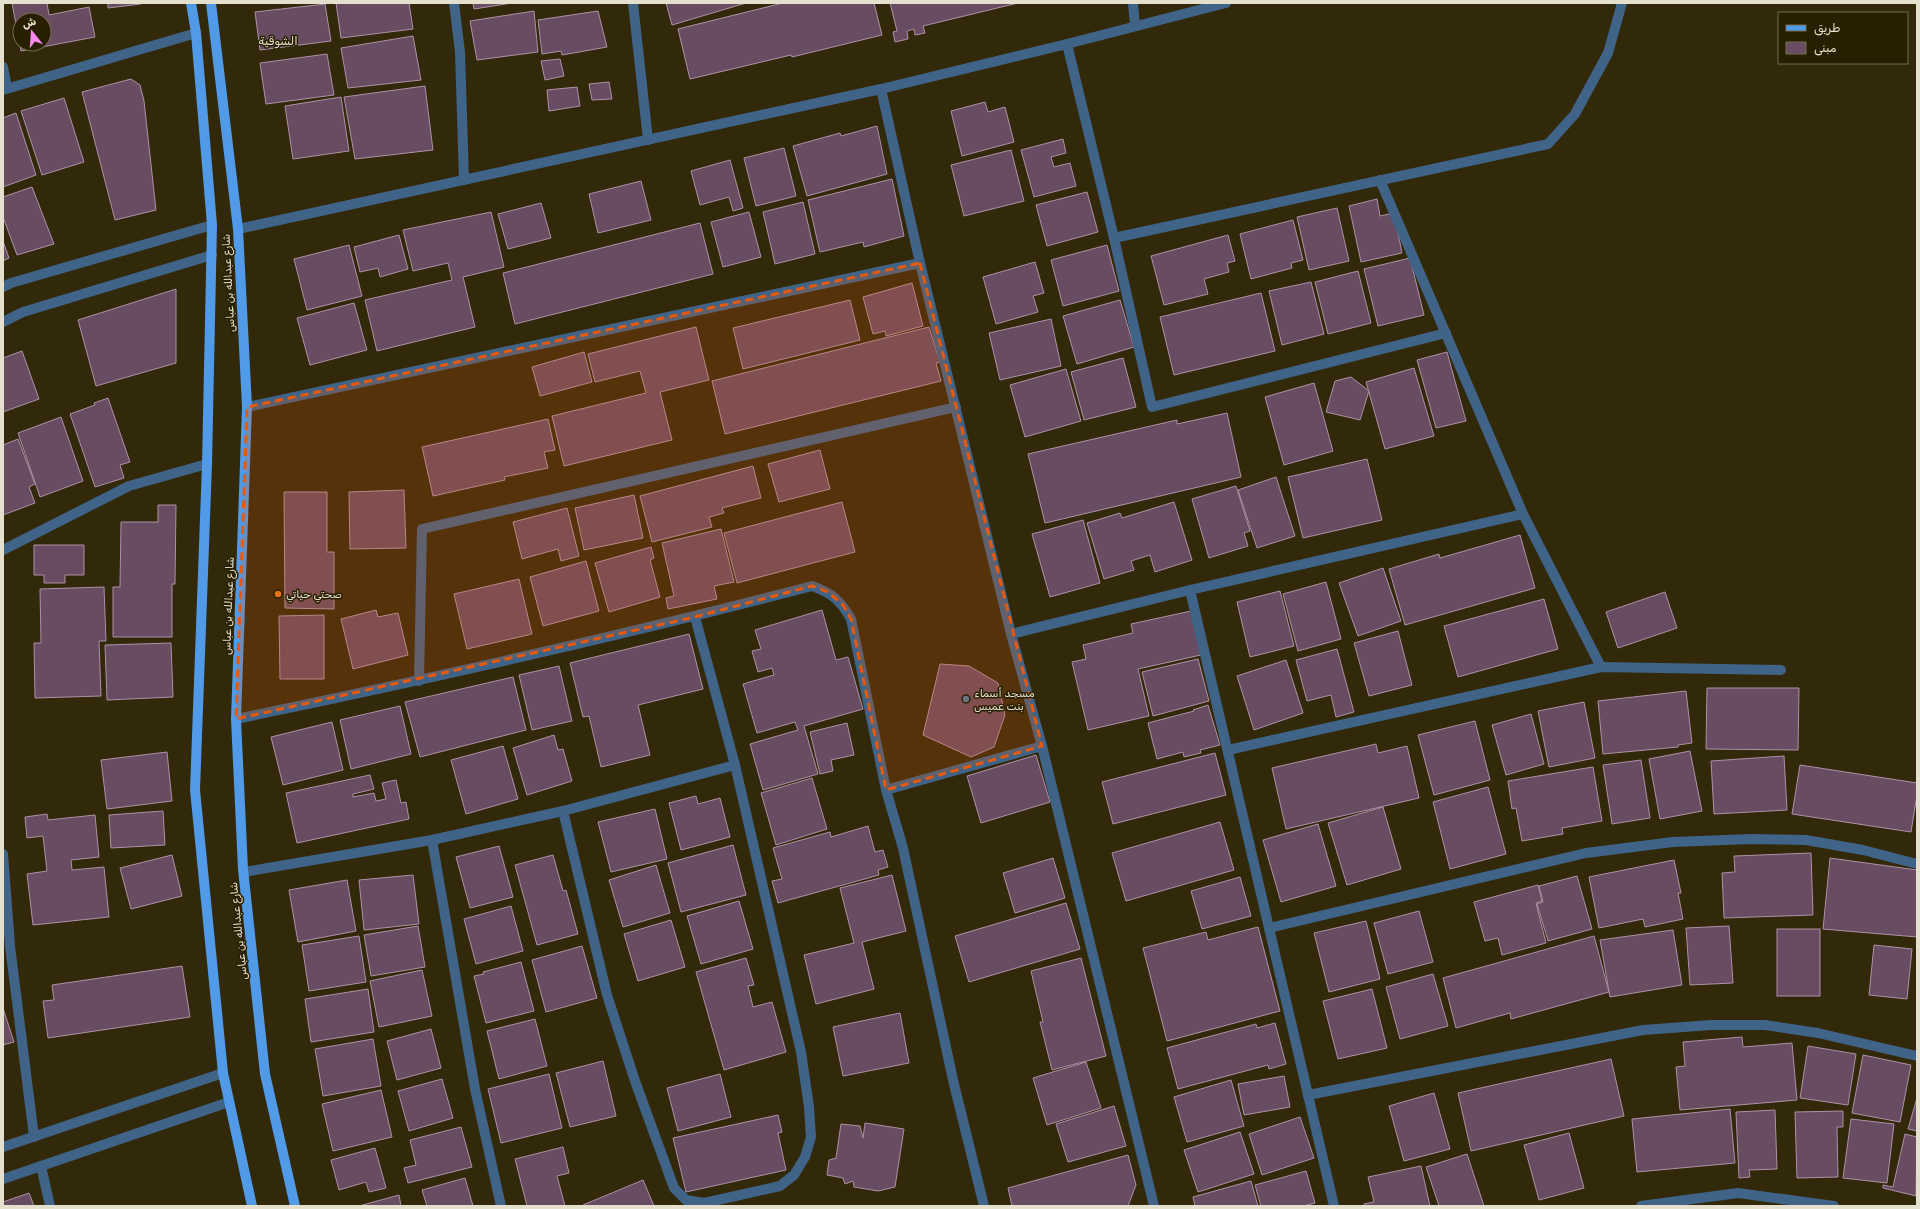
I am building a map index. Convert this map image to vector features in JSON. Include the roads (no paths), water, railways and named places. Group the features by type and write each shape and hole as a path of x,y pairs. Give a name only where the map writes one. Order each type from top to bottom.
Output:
{"main road":[{"name":"شارع عبدالله بن عباس","path":"192,3 196,33 212,225 208,464 195,790 223,1073 252,1206"},
{"name":"شارع عبدالله بن عباس","path":"211,3 238,229 246,407 236,720 244,872 265,1074 295,1206"}],"street":[{"path":"454,3 460,52 464,180"},
{"path":"633,3 648,140"},
{"path":"1133,3 1135,26"},
{"path":"238,229 881,89 1067,44 1226,3"},
{"path":"1114,238 1548,144 1575,114 1604,59 1622,3"},
{"path":"3,67 5,89 196,33"},
{"path":"1067,44 1114,238 1152,407 1446,333"},
{"path":"881,89 920,263 1011,634 1042,746 1154,1206"},
{"path":"1380,180 1523,514 1601,667"},
{"path":"3,287 11,282 212,225"},
{"path":"3,322 23,312 212,255"},
{"path":"246,407 920,263"},
{"path":"419,681 422,529 956,407"},
{"path":"3,550 129,486 208,464"},
{"path":"1011,634 1190,590 1523,514"},
{"path":"236,720 419,681 695,617 812,586 828,592 843,605 851,619 886,790 903,848 953,1080 984,1206"},
{"path":"1190,590 1334,1206"},
{"path":"563,811 607,995 635,1081 674,1188 686,1200 704,1203 780,1186 794,1174 805,1157 811,1137 809,1107 801,1052 736,765 695,617"},
{"path":"1228,750 1601,667 1781,670"},
{"path":"886,790 1042,746"},
{"path":"244,872 432,840 563,811 736,765"},
{"path":"1269,928 1586,853 1673,842 1751,839 1806,840 1863,850 1917,864"},
{"path":"432,840 475,1089 501,1206"},
{"path":"3,854 6,947 34,1137"},
{"path":"1308,1095 1643,1030 1711,1025 1765,1025 1818,1033 1917,1056"},
{"path":"3,1147 223,1073"},
{"path":"3,1179 229,1102"},
{"path":"41,1166 50,1206"},
{"path":"1641,1206 1738,1193 1786,1203 1834,1206"}],"place":[{"name":"صحتي حياتي","path":"278,594"},
{"name":"مسجد أسماء بنت عميس","path":"966,699"}],"district":[{"name":"الشوقية","path":"278,41"}]}
